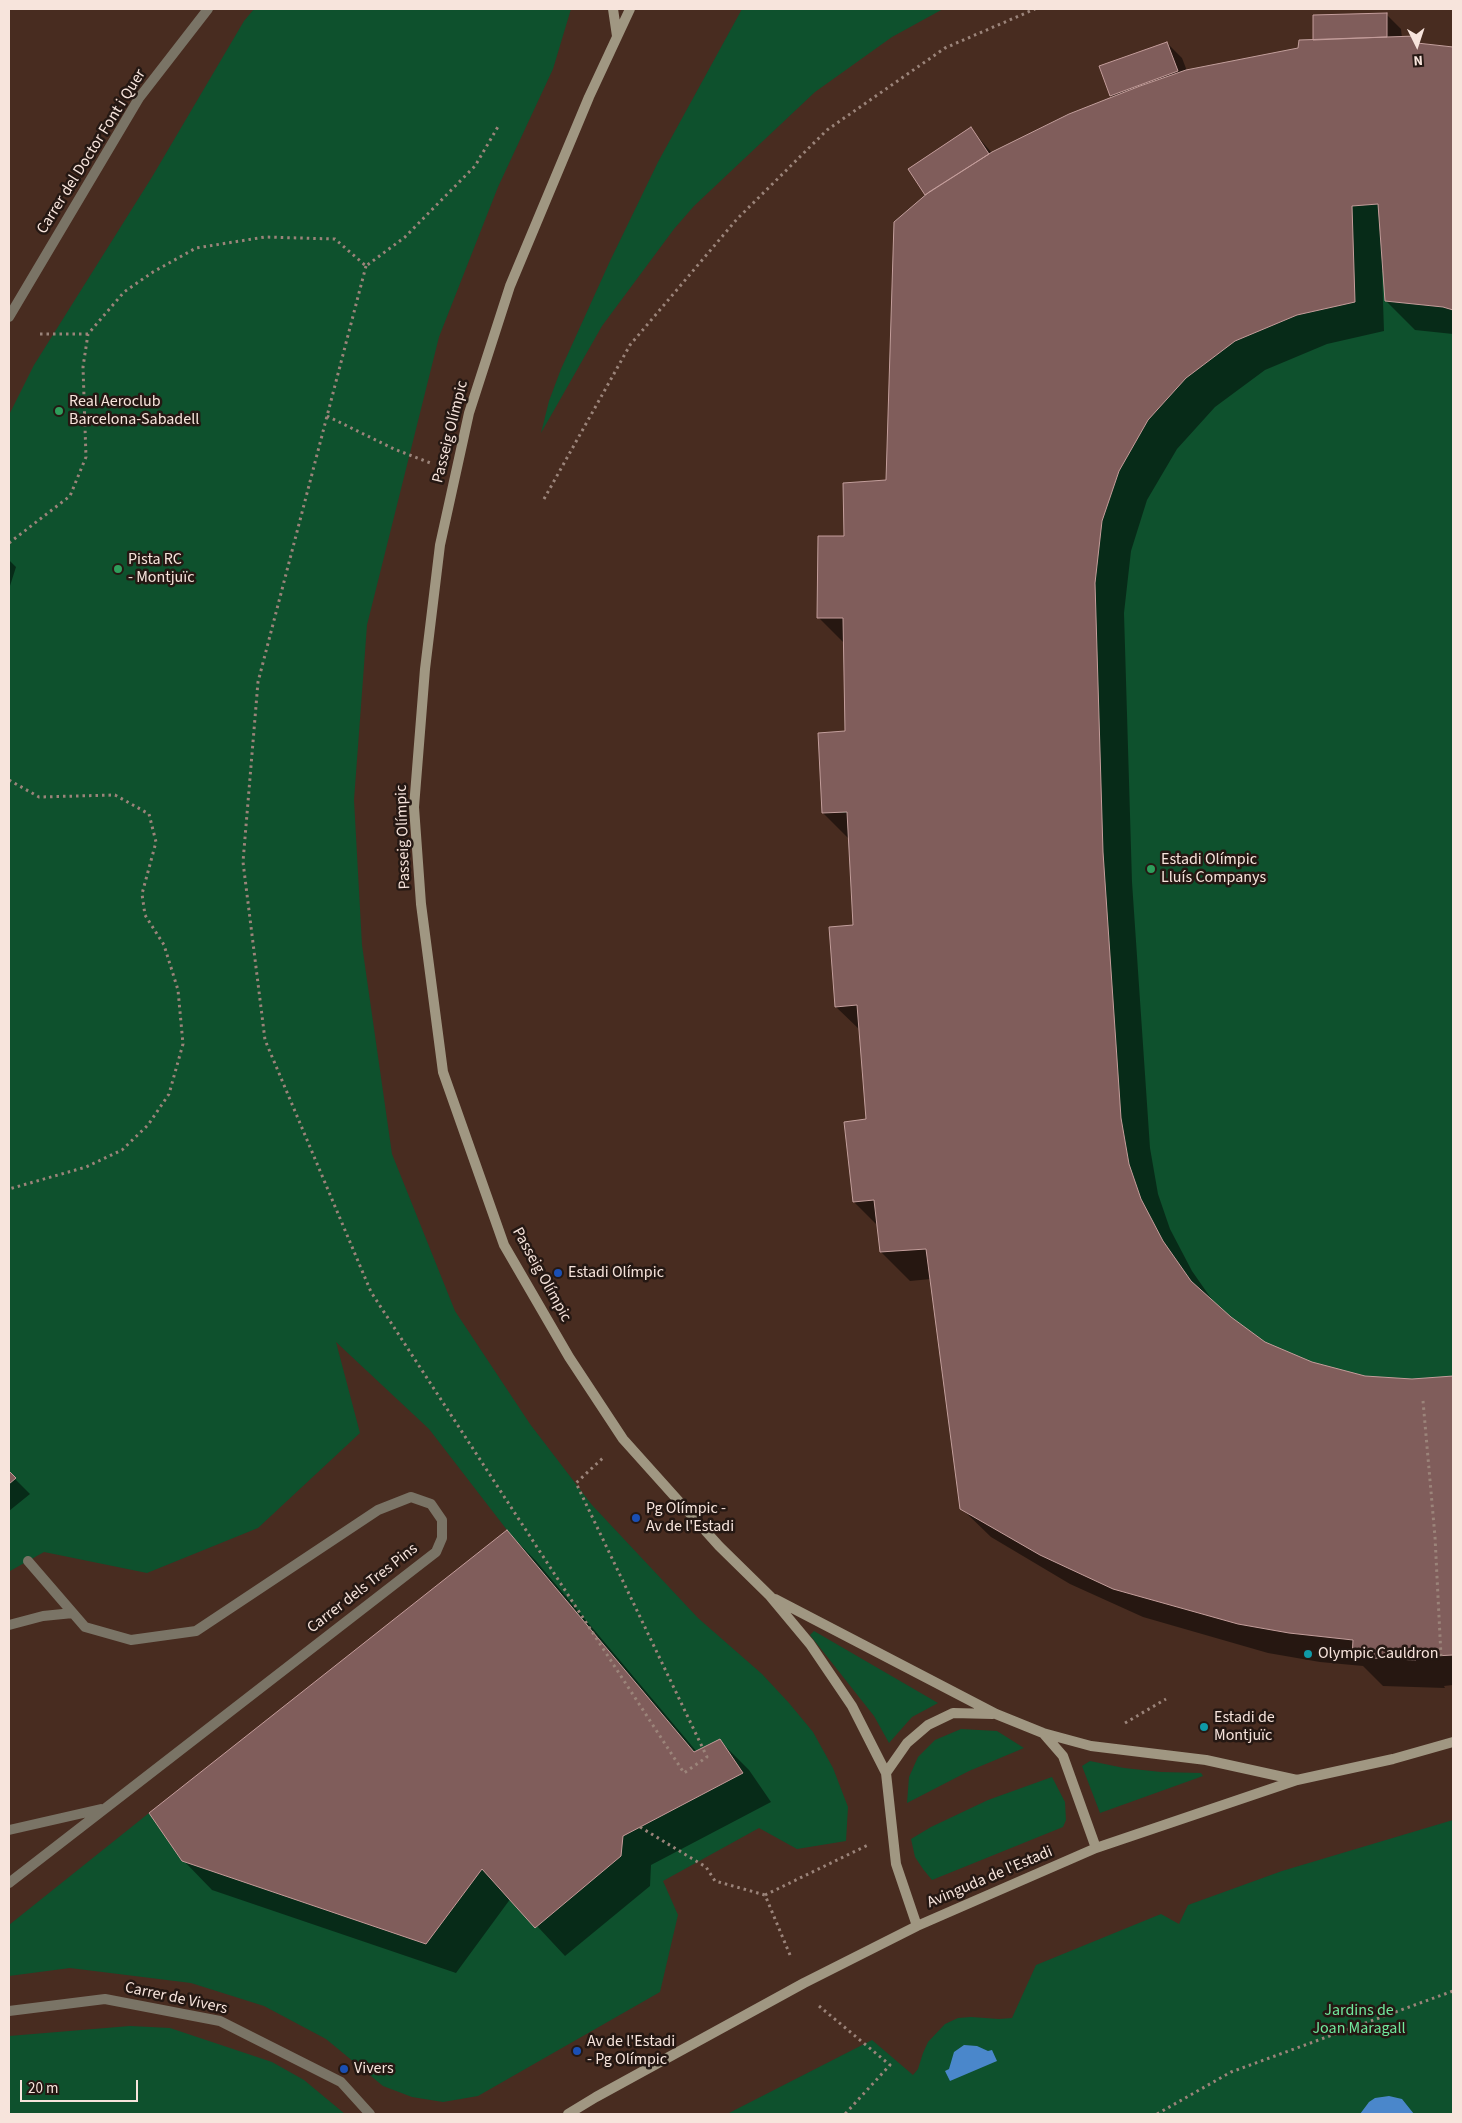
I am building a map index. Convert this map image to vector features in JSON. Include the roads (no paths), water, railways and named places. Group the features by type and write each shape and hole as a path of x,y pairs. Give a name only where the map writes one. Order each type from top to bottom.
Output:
{"street":[{"name":"Carrer del Doctor Font i Quer","path":"9,317 139,98 208,9"},
{"path":"613,9 617,37"},
{"name":"Passeig Olímpic","path":"630,9 589,97 510,286 469,413 440,545 425,669 414,807 421,904 443,1072 504,1244 569,1357 623,1439 719,1546 770,1596"},
{"name":"Carrer dels Tres Pins","path":"9,1883 436,1552 442,1538 442,1520 432,1504 411,1497 378,1510 196,1630 131,1640 85,1626 28,1561"},
{"path":"770,1596 996,1714 1043,1733 1091,1746 1206,1760 1297,1780"},
{"path":"770,1596 810,1644 852,1706 886,1773 896,1864 917,1926"},
{"path":"9,1625 43,1616 72,1613"},
{"path":"886,1773 907,1744 928,1725 952,1713 996,1714"},
{"path":"1043,1733 1063,1756 1096,1848"},
{"name":"Avinguda de l'Estadi","path":"568,2114 804,1983 917,1926 1096,1848 1297,1780 1393,1759 1453,1742"},
{"path":"9,1830 104,1808"},
{"name":"Carrer de Vivers","path":"9,2010 105,2000 220,2021 340,2082 370,2114"}],"water":[{"path":"964,2045 977,2046 988,2051 992,2050 997,2061 950,2081 945,2071 949,2069 954,2052"},
{"path":"1389,2096 1402,2099 1414,2114 1360,2114 1369,2102 1375,2098"}],"place":[{"name":"Real Aeroclub Barcelona-Sabadell","path":"59,411"},
{"name":"Pista RC - Montjuïc","path":"118,569"},
{"name":"Estadi Olímpic Lluís Companys","path":"1151,869"},
{"name":"Estadi Olímpic","path":"558,1273"},
{"name":"Pg Olímpic - Av de l'Estadi","path":"636,1518"},
{"name":"Olympic Cauldron","path":"1308,1654"},
{"name":"Estadi de Montjuïc","path":"1204,1727"},
{"name":"Av de l'Estadi - Pg Olímpic","path":"577,2051"},
{"name":"Vivers","path":"344,2069"}],"park label":[{"name":"Jardins de Joan Maragall","path":"1359,2020"}]}
